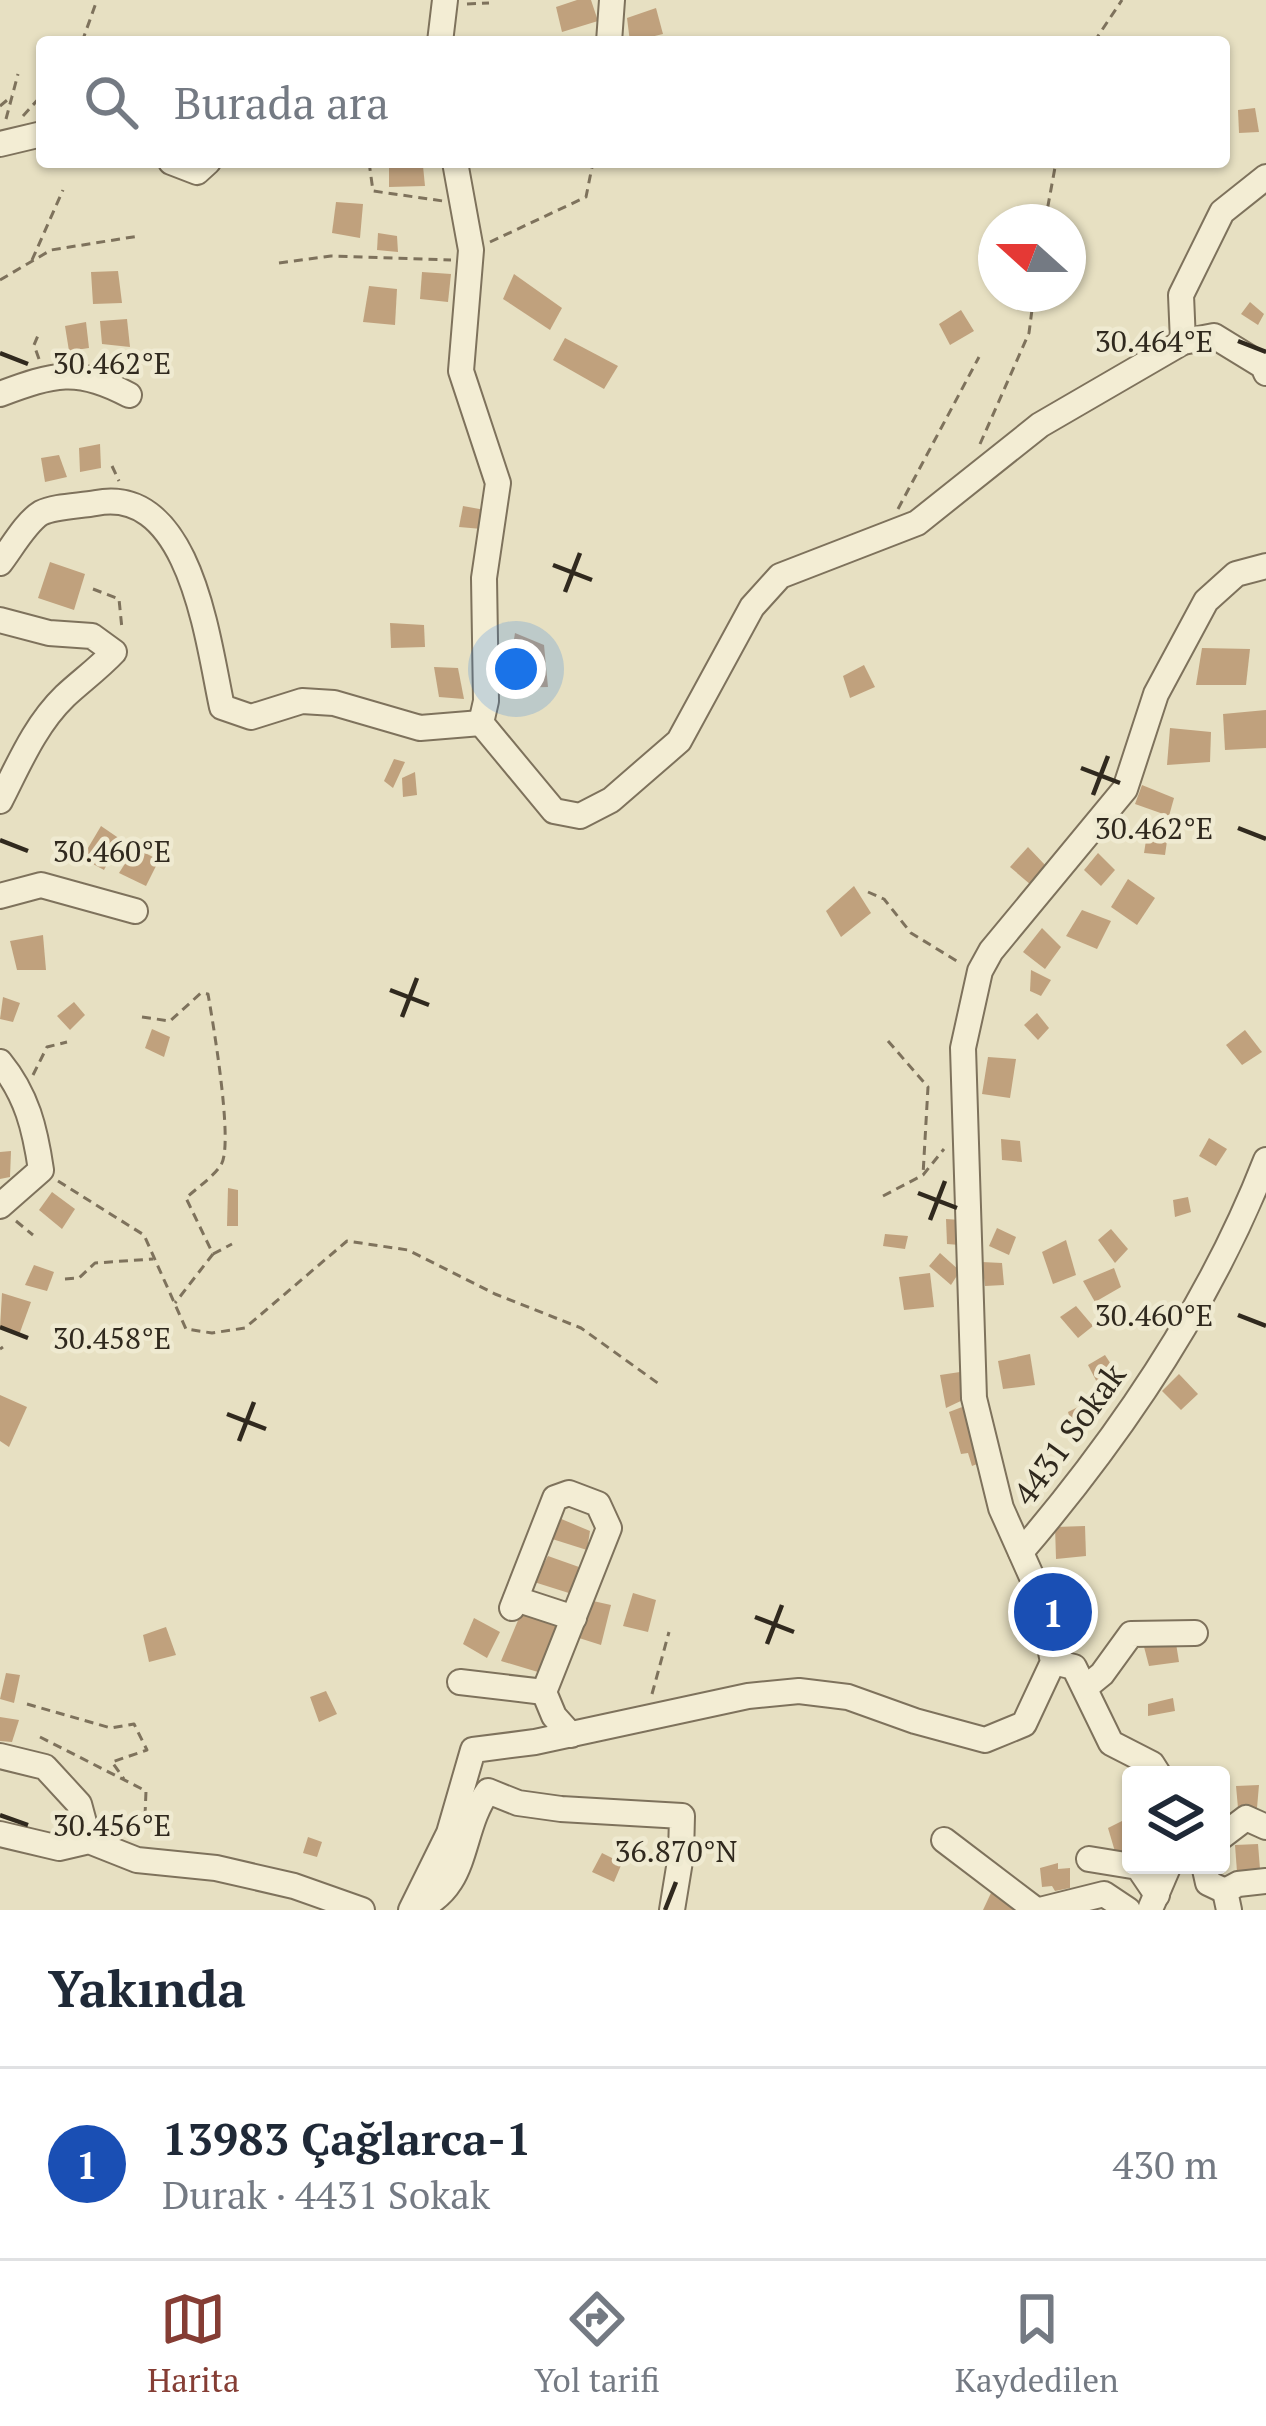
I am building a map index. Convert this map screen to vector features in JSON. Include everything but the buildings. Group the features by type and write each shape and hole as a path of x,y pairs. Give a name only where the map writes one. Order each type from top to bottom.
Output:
{"street":[{"path":"609,36 612,0"},
{"path":"442,36 452,2"},
{"path":"0,144 36,135"},
{"path":"456,168 471,256 461,371 498,483 484,578 486,701 481,723"},
{"path":"1183,342 1181,295 1222,212 1266,177"},
{"path":"481,723 554,811 580,816 611,800 679,741 752,607 780,577 916,523 1040,425 1183,342 1214,336 1263,366 1266,373"},
{"path":"0,394 62,374 99,379 129,395"},
{"path":"0,563 41,514 105,501 136,505 161,523 185,561 222,707 251,717 302,701 334,703 420,728 481,723"},
{"path":"413,1910 449,1833 472,1750 572,1735 748,1696 800,1691 848,1697 985,1740 1024,1724 1053,1662 1039,1593 1001,1508 974,1398 963,1048 980,971 991,950 1125,789 1156,694 1206,601 1236,574 1266,566"},
{"path":"0,620 49,633 92,636 114,652 65,695 35,732 0,801"},
{"path":"0,896 41,885 135,911"},
{"path":"0,1062 18,1084 34,1126 41,1171 8,1214"},
{"name":"4431 Sokak","path":"1021,1552 1069,1496 1130,1411 1199,1303 1266,1160"},
{"path":"572,1735 554,1716 544,1692 574,1618 609,1528 598,1504 569,1493 555,1498 514,1603 574,1618"},
{"path":"1086,1687 1102,1674 1131,1634 1195,1634"},
{"path":"1053,1662 1074,1667 1111,1743 1153,1766"},
{"path":"460,1682 544,1692"},
{"path":"0,1756 45,1767 79,1804 89,1841"},
{"path":"413,1910 437,1901 463,1858 477,1806 488,1791 518,1803 561,1809 682,1816 682,1855 672,1910"},
{"path":"1230,1830 1246,1817 1266,1827"},
{"path":"0,1834 58,1848 89,1841 128,1857 216,1868 294,1886 362,1910"},
{"path":"944,1840 1038,1910 1104,1894 1128,1910"},
{"path":"1089,1858 1138,1867 1153,1903"},
{"path":"1153,1903 1165,1874"},
{"path":"1206,1874 1208,1883 1227,1900 1238,1884 1266,1881"}],"path":[{"path":"84,36 97,0"},
{"path":"1098,36 1122,0"},
{"path":"452,2 489,3"},
{"path":"6,118 18,74"},
{"path":"0,106 13,95"},
{"path":"370,168 373,191 463,203"},
{"path":"279,262 331,256 471,256 586,197 592,168"},
{"path":"1048,204 1055,168"},
{"path":"31,261 63,190"},
{"path":"0,280 51,250 139,236"},
{"path":"980,444 1029,333 1032,312"},
{"path":"39,333 34,345 44,378"},
{"path":"884,536 979,357"},
{"path":"93,590 119,599 123,627 114,652"},
{"path":"868,892 884,899 911,933 946,957 980,971"},
{"path":"142,1017 170,1021 201,993 208,994 225,1145 222,1163 186,1198 213,1254"},
{"path":"888,1041 928,1087 923,1174"},
{"path":"18,1084 33,1075 46,1047 67,1042"},
{"path":"883,1196 923,1174 964,1124"},
{"path":"41,1171 144,1235 187,1329 212,1333 245,1328 346,1241 408,1250 495,1294 580,1328 659,1384"},
{"path":"8,1214 33,1235"},
{"path":"174,1304 213,1254 232,1244"},
{"path":"64,1279 79,1278 95,1263 153,1258"},
{"path":"645,1719 669,1632"},
{"path":"27,1704 111,1728 134,1724 147,1750 112,1762 124,1779"},
{"path":"40,1737 146,1791 145,1816 128,1857"}],"place":[{"name":"13983 Çağlarca-1","path":"1053,1612"}]}
